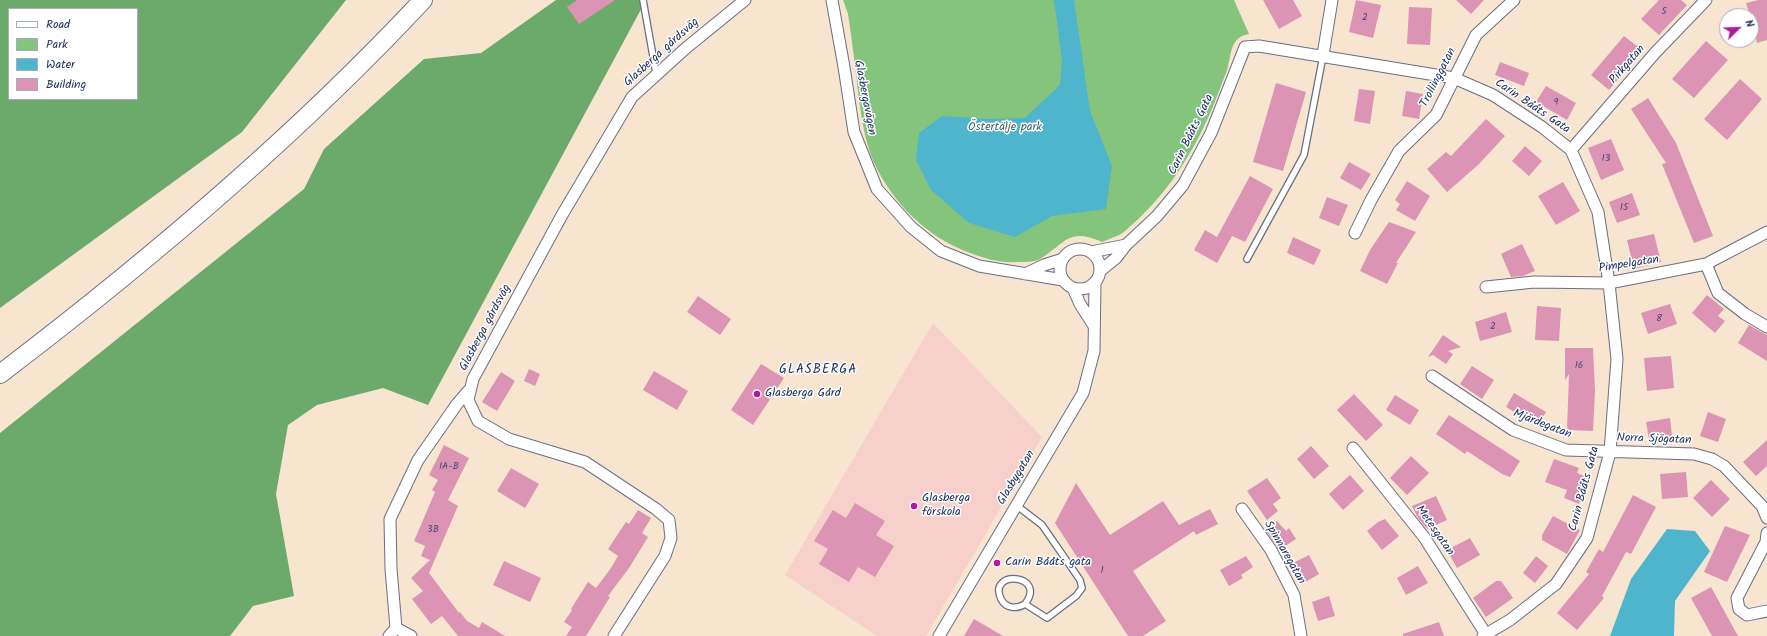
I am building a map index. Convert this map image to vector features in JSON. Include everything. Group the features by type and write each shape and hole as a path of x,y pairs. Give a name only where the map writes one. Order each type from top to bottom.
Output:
{"main road":[{"path":"0,374 128,274 225,191 322,104 423,0"}],"street":[{"name":"Glasberga gårdsväg","path":"614,636 665,556 671,538 669,520 656,509 585,462 509,439 478,422 468,400 473,379 562,215 632,97 656,73 745,0"},
{"name":"Glasbergavägen","path":"832,0 854,132 877,189 911,227 941,251 979,266 1063,280"},
{"path":"1323,55 1332,0"},
{"name":"Trollinggatan","path":"1355,233 1371,200 1399,151 1436,115 1476,35 1514,0"},
{"name":"Pirkgatan","path":"1571,150 1656,53 1706,0"},
{"name":"Carin Bååts Gata","path":"1100,271 1116,258 1126,245 1157,216 1183,185 1211,133 1245,47 1259,46 1323,55 1454,78 1493,95 1542,127 1571,150 1598,212 1609,283 1617,359 1610,452 1586,538 1556,584 1510,620 1485,635"},
{"name":"Pimpelgatan","path":"1486,287 1534,282 1609,283 1706,264 1767,232"},
{"path":"1094,326 1080,304 1073,288 1063,280 1060,270 1063,259 1067,254 1079,249 1091,252 1126,245"},
{"path":"1073,288 1085,289 1095,283 1099,277 1100,271 1098,260 1091,252"},
{"path":"1025,274 1044,265 1063,259"},
{"path":"1706,264 1718,293 1745,314 1767,327"},
{"name":"Glasbygatan","path":"940,636 1083,392 1094,351 1095,283"},
{"name":"Mjärdegatan","path":"1432,376 1513,430 1566,450 1610,452"},
{"path":"412,636 393,632 390,519 418,460 457,404 471,388"},
{"name":"Metesgatan","path":"1354,448 1424,537 1485,635"},
{"name":"Norra Sjögatan","path":"1610,452 1694,454 1712,459 1724,466 1762,506 1767,518"},
{"name":"Spinnaregatan","path":"1242,509 1271,550 1294,595 1301,636"},
{"path":"1767,533 1766,542 1737,598 1739,609 1747,615 1767,610"}],"lane":[{"path":"643,0 656,73"},
{"path":"1247,259 1304,155 1323,55"},
{"path":"1016,504 1042,525 1080,580 1082,588 1076,596 1047,618 1025,604"},
{"path":"1015,578 1020,579 1028,585 1030,595 1025,604 1016,608 1007,606 1003,603 1000,598 1000,589 1005,581 1015,578"}],"shaded area":[{"name":"Glasberga förskola","path":"933,323 1042,437 926,636 877,636 785,575"}],"green space":[{"path":"0,0 346,0 242,132 0,308"},
{"path":"556,0 646,0 428,405 383,388 317,405 288,425 276,494 294,596 253,606 230,636 0,636 0,433 304,189 324,149 424,59 481,53"},
{"name":"Östertälje park","path":"843,0 1234,0 1249,34 1239,38 1233,46 1227,70 1215,102 1207,121 1187,158 1163,192 1135,222 1121,234 1102,242 1082,236 1074,237 1068,239 1038,260 1027,262 1003,262 973,254 944,241 918,222 896,199 887,186 872,158 865,134 848,14"}],"water":[{"path":"1054,0 1074,0 1090,111 1112,166 1106,209 1052,216 1015,237 969,223 931,190 916,160 919,133 942,116 988,119 1025,118 1060,85 1062,60"},
{"path":"1667,529 1695,531 1710,551 1675,601 1674,636 1610,636 1631,579"}],"building":[{"path":"577,0 615,0 579,24 567,7"},
{"path":"1263,0 1293,0 1302,16 1279,29"},
{"path":"1356,0 1381,5 1373,38 1349,32"},
{"path":"1456,0 1484,0 1471,14"},
{"path":"1659,0 1681,0 1687,5 1659,35 1641,19"},
{"path":"1767,0 1767,40 1759,42 1759,8 1748,8 1746,3"},
{"path":"1409,7 1432,8 1430,45 1407,44"},
{"path":"1624,36 1642,50 1609,90 1591,75"},
{"path":"1706,41 1728,60 1694,98 1672,79"},
{"path":"1500,62 1529,73 1524,86 1495,75"},
{"path":"1740,79 1762,99 1727,140 1704,119"},
{"path":"1276,83 1306,92 1283,171 1253,162"},
{"path":"1546,86 1576,103 1567,120 1536,102"},
{"path":"1359,89 1375,91 1370,124 1354,121"},
{"path":"1406,91 1423,94 1419,119 1402,116"},
{"path":"1648,98 1676,143 1713,236 1694,243 1662,164 1666,163 1631,109"},
{"path":"1486,119 1505,136 1478,165 1447,192 1427,169 1446,152 1451,156"},
{"path":"1611,139 1624,170 1601,180 1588,148"},
{"path":"1525,146 1542,161 1529,176 1512,161"},
{"path":"1349,162 1371,174 1361,190 1340,178"},
{"path":"1250,176 1273,189 1245,242 1232,236 1217,263 1194,250 1205,230 1217,237"},
{"path":"1407,181 1430,196 1415,221 1396,210 1400,204 1395,200"},
{"path":"1563,182 1580,211 1556,225 1538,196"},
{"path":"1632,193 1640,215 1617,223 1609,202"},
{"path":"1327,197 1348,205 1339,226 1319,218"},
{"path":"1389,222 1416,232 1396,263 1398,263 1387,284 1360,271 1370,250"},
{"path":"1654,234 1661,262 1634,269 1627,240"},
{"path":"1293,237 1321,250 1314,265 1287,253"},
{"path":"1522,244 1535,271 1523,276 1511,277 1501,254"},
{"path":"1707,295 1724,309 1718,316 1725,321 1715,333 1692,313"},
{"path":"698,296 731,319 720,335 687,312"},
{"path":"1670,304 1677,324 1648,334 1641,313"},
{"path":"1537,306 1561,308 1559,341 1535,340"},
{"path":"1506,312 1512,332 1480,341 1475,322"},
{"path":"1749,325 1767,335 1767,361 1738,343"},
{"path":"1443,335 1461,347 1448,351 1453,354 1446,364 1433,355 1428,357"},
{"path":"1565,348 1593,348 1595,391 1593,431 1567,430 1569,374 1565,380"},
{"path":"1671,356 1674,388 1647,391 1644,358"},
{"name":"Glasberga Gård","path":"761,364 784,378 753,425 731,410"},
{"path":"1472,366 1494,380 1482,399 1460,384"},
{"path":"529,369 540,374 535,386 524,381"},
{"path":"654,371 688,391 677,410 643,390"},
{"path":"501,372 515,381 497,411 482,402"},
{"path":"1514,393 1546,412 1538,425 1539,427 1506,407"},
{"path":"1354,394 1383,425 1366,441 1337,410"},
{"path":"1395,395 1419,410 1410,425 1386,410"},
{"path":"1708,412 1726,419 1718,442 1700,436"},
{"path":"1449,415 1520,461 1510,477 1502,474 1467,451 1465,454 1436,434"},
{"path":"1670,418 1672,436 1649,439 1646,422"},
{"path":"1767,440 1767,466 1756,476 1743,462"},
{"path":"444,445 469,458 448,500 458,506 429,573 459,613 460,612 467,621 479,628 482,622 505,636 458,636 442,616 431,624 412,599 423,591 411,578 430,560 421,556 425,546 414,541 435,492 432,490 438,480 429,475"},
{"path":"1311,446 1329,466 1314,479 1297,459"},
{"path":"1411,456 1429,473 1407,495 1390,478"},
{"path":"1554,459 1579,468 1577,473 1589,478 1579,504 1564,498 1567,490 1545,482"},
{"path":"511,468 539,484 525,508 497,491"},
{"path":"1686,472 1688,497 1662,499 1660,474"},
{"path":"1350,475 1364,491 1343,510 1329,494"},
{"path":"1267,478 1281,498 1273,504 1278,511 1267,520 1247,491"},
{"path":"1711,480 1730,499 1712,517 1693,498"},
{"path":"1076,483 1110,535 1163,501 1179,525 1210,509 1218,524 1196,535 1194,531 1133,571 1166,621 1143,636 1128,636 1055,523"},
{"path":"1633,495 1656,507 1631,554 1626,552 1602,596 1604,598 1577,630 1557,613 1589,574 1586,572 1599,549 1603,552"},
{"path":"1436,496 1447,520 1427,529 1418,518 1412,506"},
{"path":"855,503 885,521 876,535 894,546 875,577 858,567 849,582 819,564 828,549 814,541 833,510 846,518"},
{"path":"638,510 651,518 642,533 648,537 629,568 608,596 610,597 586,636 566,636 572,627 564,622 572,610 571,609 588,582 596,588 611,568 618,556 608,549 626,522 629,524"},
{"path":"1553,516 1580,530 1567,554 1542,540 1542,535"},
{"path":"1385,519 1399,536 1382,550 1367,531 1378,522"},
{"path":"1277,521 1286,531 1289,528 1296,539 1279,550 1265,529"},
{"path":"1725,526 1750,535 1727,582 1704,572"},
{"path":"1470,538 1480,555 1457,568 1447,550"},
{"path":"1309,555 1319,574 1302,584 1291,564"},
{"path":"1246,556 1253,567 1241,575 1243,578 1229,586 1220,570"},
{"path":"1536,556 1548,566 1535,583 1523,573"},
{"path":"504,561 541,578 530,602 493,585"},
{"path":"1418,566 1428,583 1406,595 1397,578"},
{"path":"1496,581 1501,581 1513,598 1486,617 1473,598"},
{"path":"1711,587 1738,636 1712,636 1691,598"},
{"path":"1329,596 1335,616 1318,621 1312,602"},
{"path":"974,619 1003,636 964,636"},
{"path":"1439,622 1444,636 1403,636 1403,634"}],"place":[{"name":"Glasberga Gård","path":"757,394"},
{"name":"Glasberga förskola","path":"914,506"},
{"name":"Carin Bååts gata","path":"997,563"}],"district":[{"name":"GLASBERGA","path":"818,371"}]}
